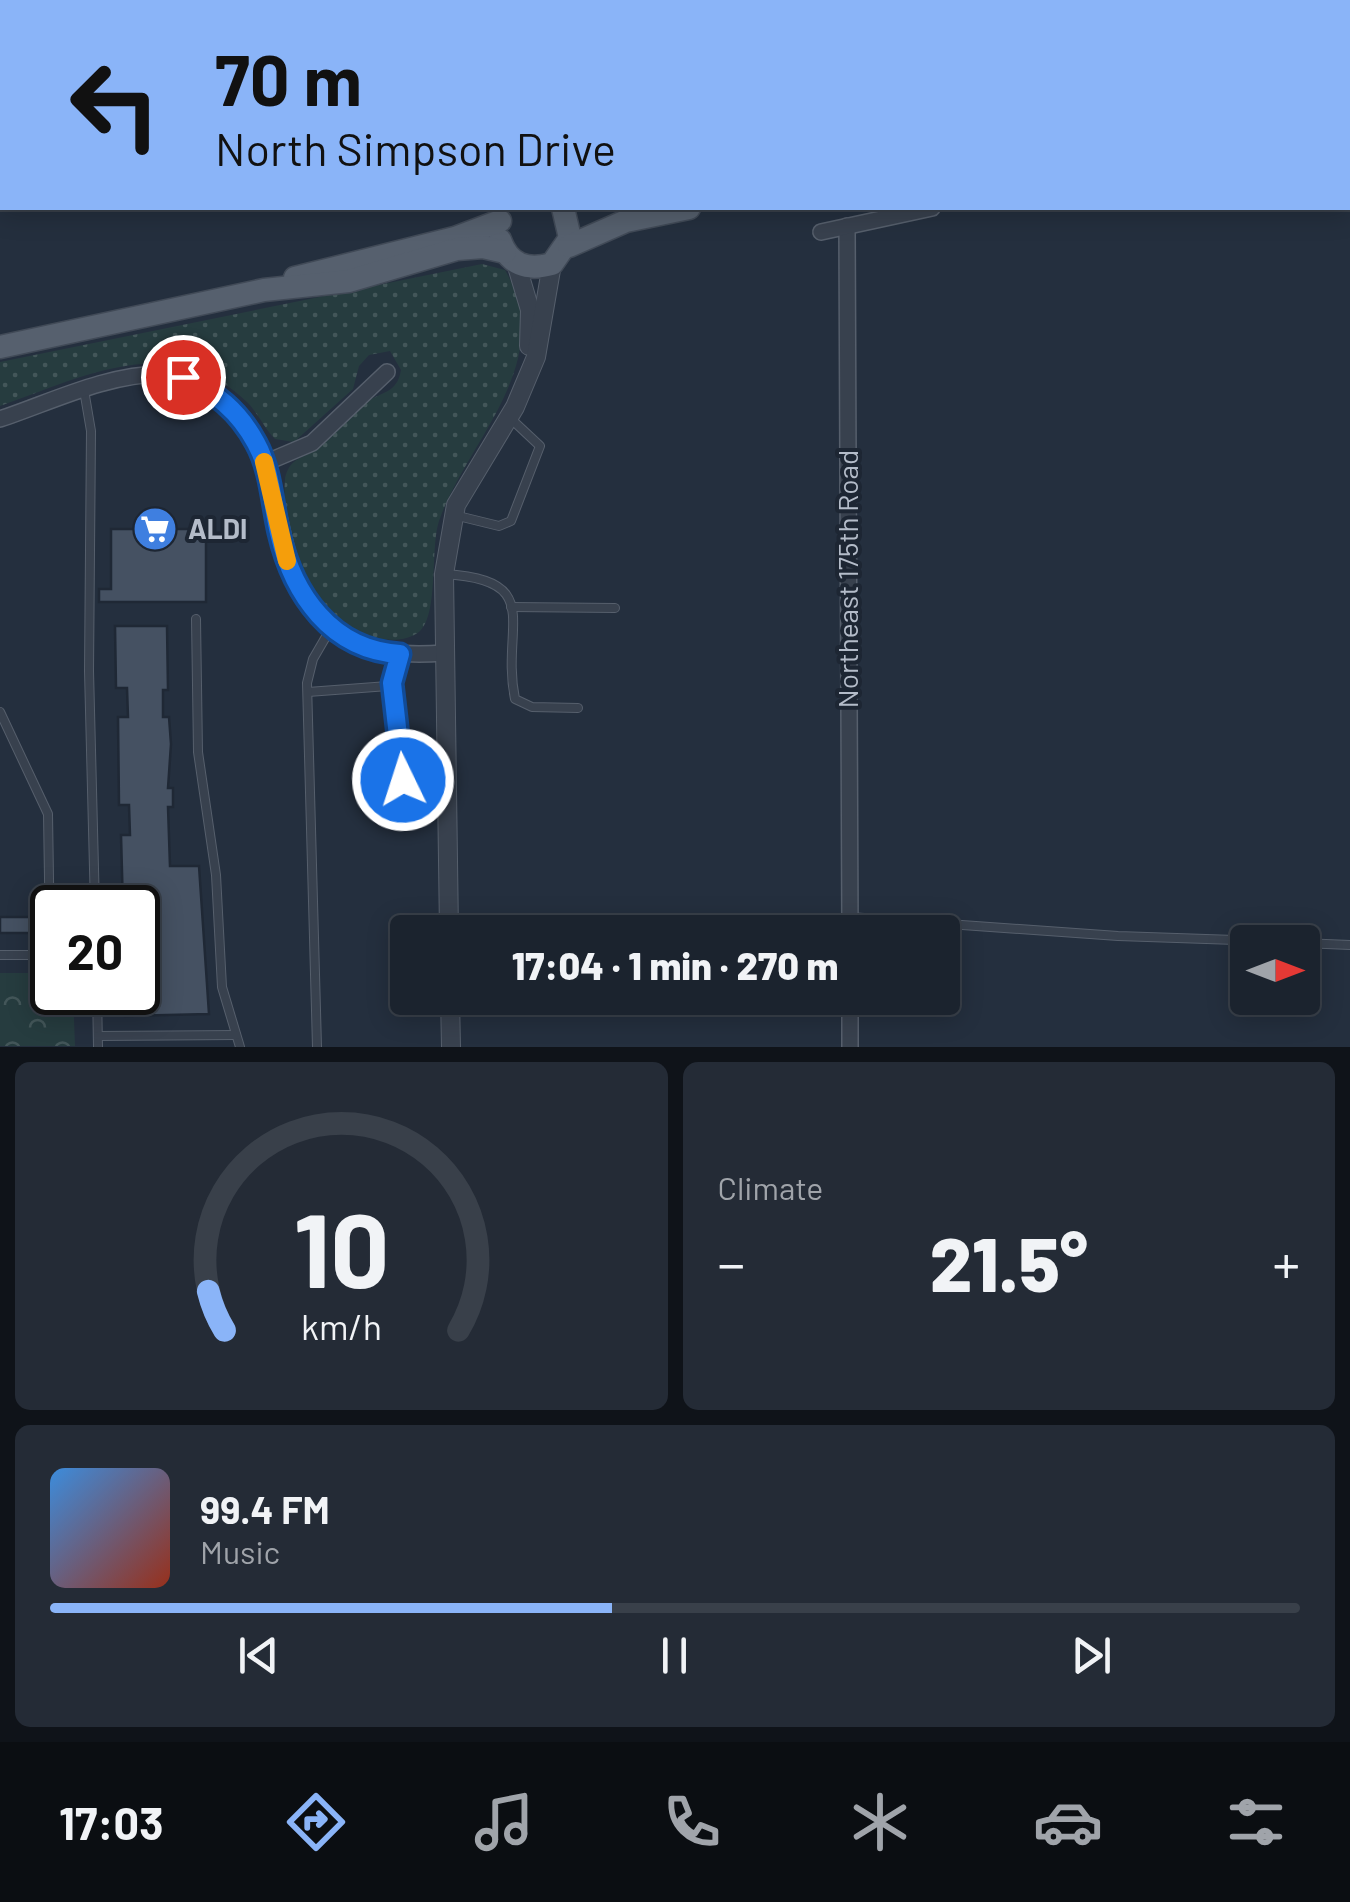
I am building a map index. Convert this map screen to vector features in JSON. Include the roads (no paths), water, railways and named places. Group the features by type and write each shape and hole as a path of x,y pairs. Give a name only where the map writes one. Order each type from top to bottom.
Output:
{"main road":[{"path":"563,210 571,230 568,246"},
{"path":"570,210 594,216 622,210"},
{"path":"264,290 349,281 457,250 482,247 532,268 552,264 568,246 607,227 680,210"},
{"path":"0,347 264,290 361,259 455,238 504,214 510,258"}],"street":[{"path":"820,232 923,210"},
{"name":"Northeast 175th Road","path":"847,226 850,915"},
{"path":"510,258 530,310 531,366"},
{"path":"449,915 444,574 454,515 469,480 509,417 540,342 552,264"},
{"path":"265,463 312,442 387,372"},
{"path":"0,419 123,378 183,377 225,402 242,419 265,463 291,574 300,593 332,628 352,643 400,654 444,653"},
{"path":"450,1015 451,1047"},
{"path":"850,1015 850,1047"}],"lane":[{"path":"84,390 92,431 89,672 94,885"},
{"path":"454,515 499,526 511,521 540,446 509,417"},
{"path":"444,574 494,580 506,592 511,607 515,699 532,708 578,708"},
{"path":"511,607 615,608"},
{"path":"196,619 198,752 216,875 222,987 240,1047"},
{"path":"317,1047 308,669 332,628"},
{"path":"400,654 392,683 400,775 412,785 447,786"},
{"path":"308,692 378,689 392,683"},
{"path":"0,712 48,814 51,882 50,943 38,955 0,955"},
{"path":"960,930 1230,940"},
{"path":"1320,944 1350,945"},
{"path":"98,1015 98,1047"},
{"path":"98,1036 236,1034"}],"place":[{"name":"ALDI","path":"155,529"}]}
